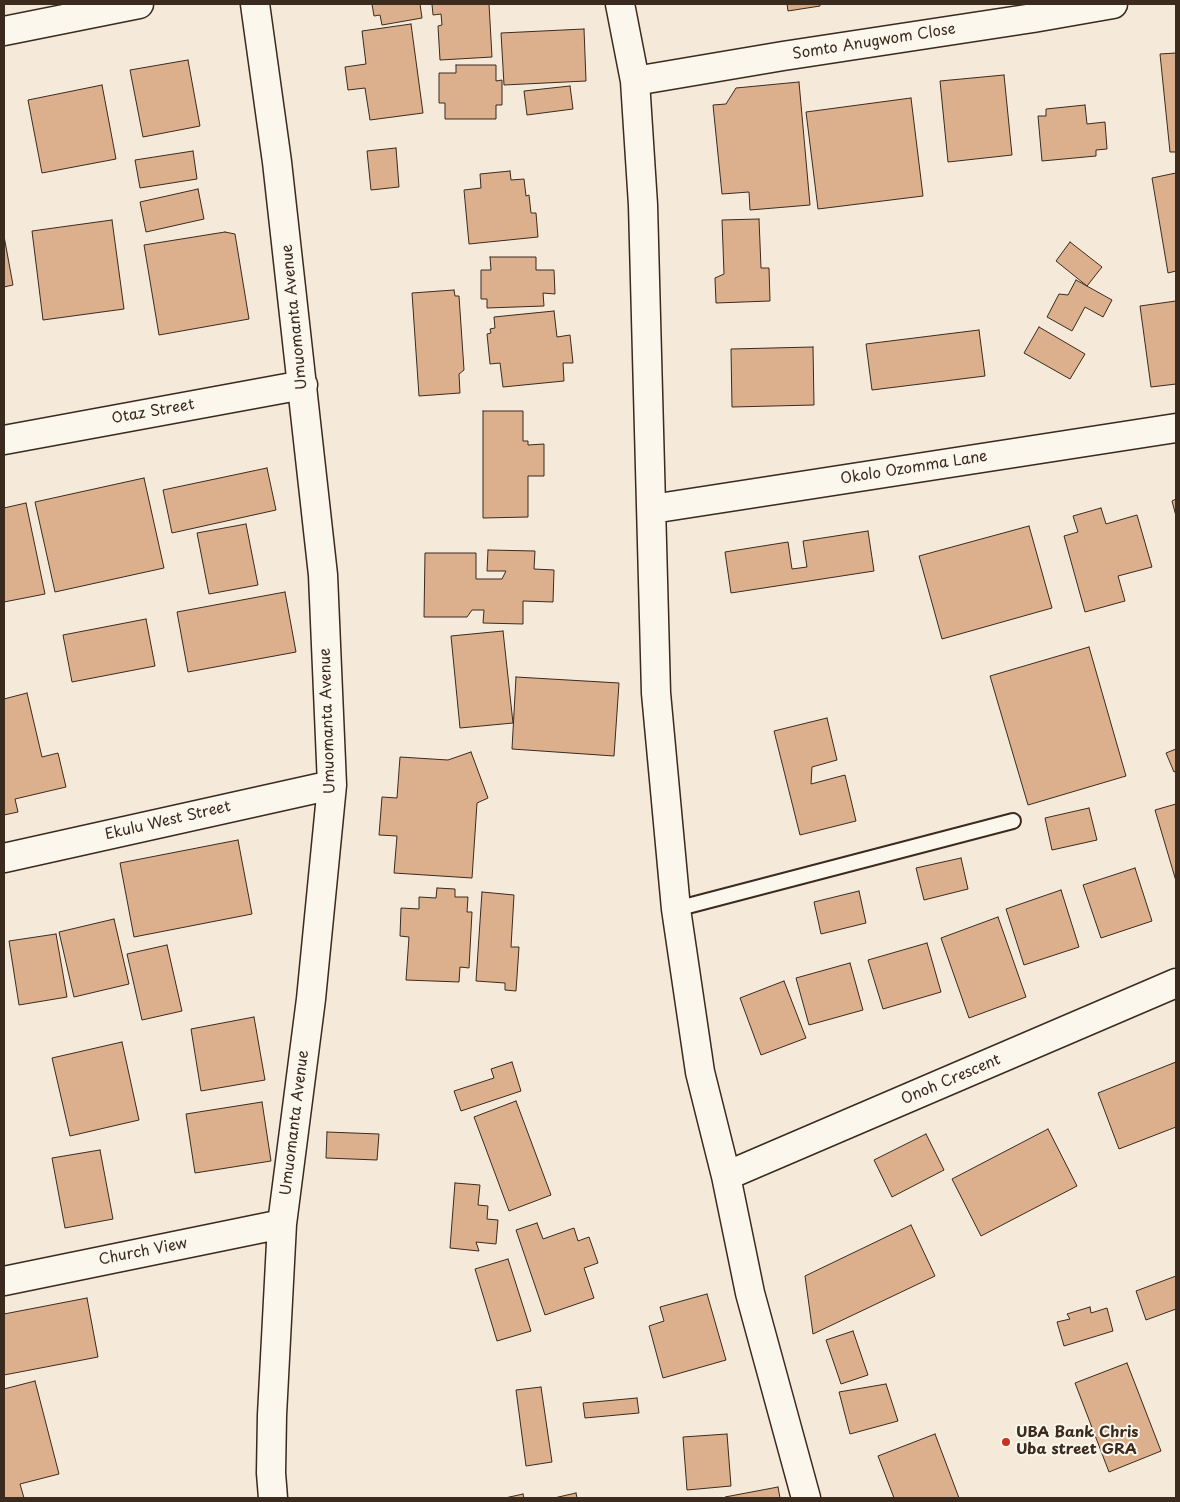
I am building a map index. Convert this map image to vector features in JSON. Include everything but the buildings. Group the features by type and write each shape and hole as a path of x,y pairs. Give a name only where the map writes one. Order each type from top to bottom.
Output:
{"street":[{"path":"4,31 139,4"},
{"name":"Umuomanta Avenue","path":"255,4 277,162 323,574 332,785 311,999 282,1224 272,1415 271,1473 273,1498"},
{"path":"620,4 635,81 643,205 656,693 676,909 700,1072 726,1176 750,1292 806,1498"},
{"name":"Somto Anugwom Close","path":"635,81 783,56 1034,18 1108,4"},
{"name":"Otaz Street","path":"4,440 303,385"},
{"name":"Okolo Ozomma Lane","path":"652,509 1176,428"},
{"name":"Ekulu West Street","path":"4,858 332,785"},
{"name":"Onoh Crescent","path":"726,1176 1176,983"},
{"name":"Church View","path":"4,1281 282,1224"}],"lane":[{"path":"676,909 1013,821"}],"place":[{"name":"UBA Bank Chris Uba street GRA","path":"1006,1442"}]}
